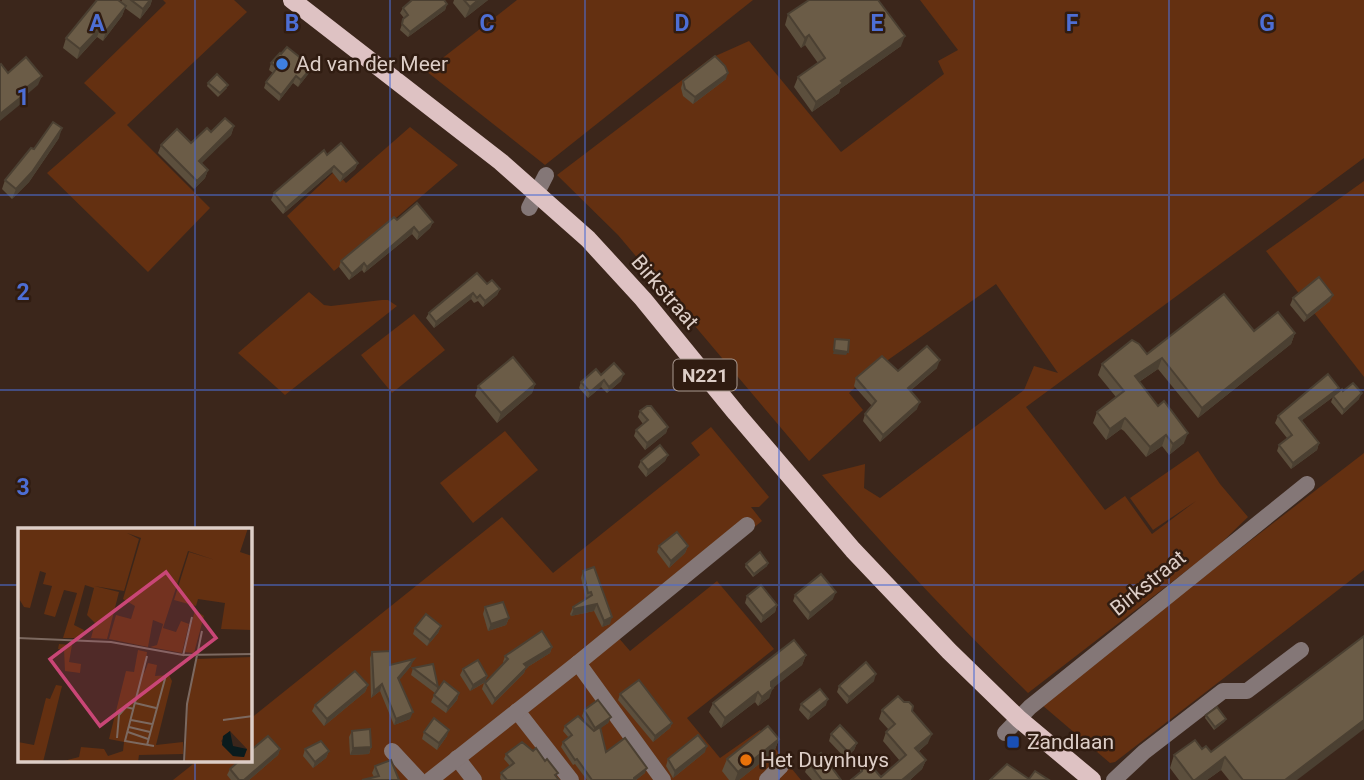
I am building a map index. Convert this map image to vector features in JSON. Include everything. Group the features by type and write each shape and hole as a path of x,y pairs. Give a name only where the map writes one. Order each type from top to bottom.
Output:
{"main road":[{"name":"Birkstraat","path":"292,0 455,125 533,200 588,239 643,299 853,550 949,652 1019,719 1092,780"}],"street":[{"path":"533,200 546,175"},
{"name":"Birkstraat","path":"1005,733 1030,707 1307,484"},
{"path":"430,780 747,525"},
{"path":"1114,780 1144,751 1223,691 1247,691 1301,650"},
{"path":"578,663 663,780"},
{"path":"517,711 571,780"},
{"path":"392,751 419,780"},
{"path":"457,758 474,780"},
{"path":"767,780 781,766"}],"shaded area":[{"path":"163,0 234,0 247,12 127,125 210,208 148,272 47,173 116,113 84,83 166,3"},
{"path":"517,0 753,0 545,165 426,71"},
{"path":"920,0 1364,0 1364,158 1026,407 1105,510 1125,496 1152,534 1196,501 1153,530 1130,498 1198,451 1220,484 1248,517 1216,548 1028,693 923,586 822,475 865,464 864,488 880,498 1024,390 1034,366 1058,373 996,284 878,367 849,393 863,410 809,461 618,235 557,175 711,58 749,41 841,152 944,74 938,61 958,50"},
{"path":"410,127 458,165 334,271 287,216 335,171 346,183"},
{"path":"1364,181 1364,377 1266,251"},
{"path":"309,292 324,305 388,300 397,306 285,395 238,353"},
{"path":"414,314 445,350 392,393 361,355"},
{"path":"711,427 769,497 759,507 751,507 762,521 617,636 630,651 717,581 774,649 687,718 720,758 760,730 801,780 173,780 196,762 252,762 252,717 502,517 553,573 700,455 691,443"},
{"path":"505,431 538,470 473,523 440,483"},
{"path":"1364,453 1364,570 1115,762 1110,763 1042,705 1119,642"}],"building":[{"path":"97,0 118,0 126,6 106,31 101,27 80,49 66,38"},
{"path":"131,0 150,0 143,9"},
{"path":"412,0 444,0 447,4 410,32 402,24 408,15 403,8"},
{"path":"464,0 478,0 470,7"},
{"path":"809,0 878,0 905,36 816,102 798,77 825,58 809,35 805,38 788,14"},
{"path":"287,47 312,67 301,80 296,76 281,95 266,82 277,68 271,63"},
{"path":"715,56 728,73 695,97 685,89 683,81"},
{"path":"26,57 42,76 23,90 25,94 0,114 0,65 8,73"},
{"path":"217,74 228,85 220,93 208,83"},
{"path":"225,118 234,126 199,161 208,170 197,181 161,145 177,129 191,143 207,128 211,132"},
{"path":"53,122 62,128 32,172 16,189 5,180 31,148 34,149"},
{"path":"341,143 358,163 343,175 334,166 286,208 274,193 324,150 327,155"},
{"path":"417,203 433,222 419,233 414,227 367,267 364,263 352,274 341,261 394,217 397,220"},
{"path":"477,273 487,284 492,280 500,289 485,301 480,295 477,298 473,293 436,322 429,313"},
{"path":"1319,277 1333,295 1307,316 1293,298"},
{"path":"1224,294 1254,331 1278,312 1295,333 1202,408 1162,358 1135,376 1158,406 1164,401 1188,433 1173,444 1166,435 1150,447 1125,418 1110,429 1097,412 1124,391 1102,364 1132,340 1147,354"},
{"path":"835,339 849,340 848,352 834,350"},
{"path":"927,346 940,360 908,388 920,402 883,435 865,414 876,401 856,378 882,356 898,371"},
{"path":"513,357 535,384 501,413 478,386"},
{"path":"614,363 624,374 609,387 604,380 590,392 581,382 596,369 601,375"},
{"path":"1328,374 1339,388 1299,418 1319,443 1293,463 1279,445 1292,435 1278,416"},
{"path":"1353,383 1362,393 1344,410 1333,396"},
{"path":"651,406 668,427 647,443 636,430 648,420 640,411"},
{"path":"660,445 668,455 648,470 641,461"},
{"path":"677,532 688,546 671,561 659,546"},
{"path":"760,552 768,563 754,574 746,564"},
{"path":"594,567 612,617 604,621 597,604 574,609 573,607 592,595 591,592 588,593 583,571"},
{"path":"821,574 836,592 810,613 795,595"},
{"path":"761,585 777,605 763,616 747,596"},
{"path":"503,602 509,618 491,624 485,607"},
{"path":"426,614 441,626 430,640 415,628"},
{"path":"542,631 552,647 524,664 527,667 495,699 485,683 508,659 505,656"},
{"path":"1364,636 1364,720 1285,780 1243,780 1225,757 1193,780 1174,755 1195,740 1202,749 1206,746 1211,752"},
{"path":"794,640 806,655 771,682 773,688 762,697 758,692 725,718 713,703"},
{"path":"390,651 390,665 414,659 398,678 413,712 396,719 382,684 374,691 372,652"},
{"path":"478,660 487,676 473,685 463,669"},
{"path":"866,662 876,674 849,697 839,686"},
{"path":"433,664 438,687 413,668"},
{"path":"355,671 368,685 327,719 315,705"},
{"path":"639,680 672,723 655,736 620,694"},
{"path":"444,681 459,693 448,707 434,695"},
{"path":"820,689 828,699 811,713 801,704"},
{"path":"898,696 913,706 912,711 932,734 915,748 926,760 902,780 851,780 862,771 864,758 881,777 906,755 886,732 895,724 882,710"},
{"path":"598,700 611,717 595,728 584,710"},
{"path":"1217,707 1226,719 1215,727 1206,715"},
{"path":"578,716 594,731 600,727 606,752 625,738 647,768 634,780 592,780 563,742 572,735 565,726"},
{"path":"434,718 449,730 439,743 424,732"},
{"path":"840,725 857,743 848,752 831,734"},
{"path":"768,726 779,739 738,772 727,759"},
{"path":"370,729 371,747 353,748 352,731"},
{"path":"698,735 707,746 675,771 668,759"},
{"path":"268,736 280,749 244,780 239,780 230,769 238,762 252,762 252,749"},
{"path":"321,741 329,751 315,762 305,749"},
{"path":"522,742 533,751 536,748 545,761 547,759 558,773 555,775 559,780 507,780 501,773 514,763 506,754"},
{"path":"821,753 841,780 822,780 809,763"},
{"path":"391,760 399,780 362,780 379,776 375,766"},
{"path":"1007,764 1029,779 1035,771 1049,780 990,780"}],"place":[{"name":"Ad van der Meer","path":"282,64"},
{"name":"Zandlaan","path":"1013,742"},
{"name":"Het Duynhuys","path":"746,760"}]}
